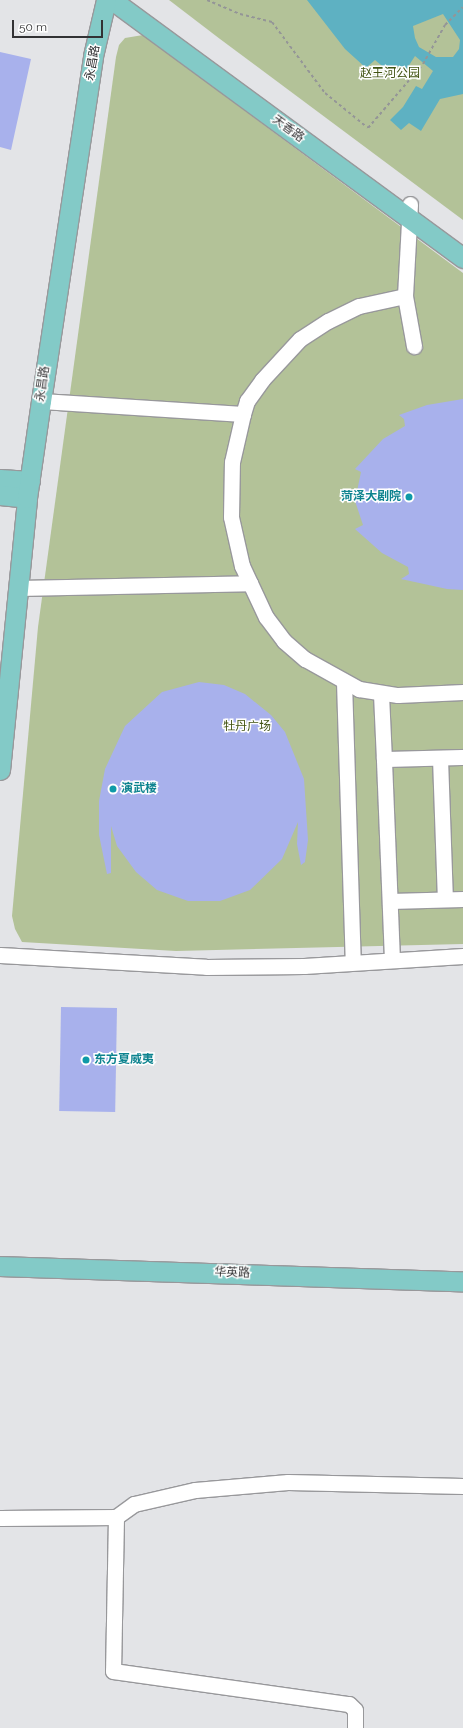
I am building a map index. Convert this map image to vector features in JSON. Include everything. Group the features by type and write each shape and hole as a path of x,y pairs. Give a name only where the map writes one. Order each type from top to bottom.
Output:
{"main road":[{"name":"永昌路","path":"0,770 18,588 41,401 93,56 106,0"},
{"name":"天香路","path":"112,0 410,211 463,243"},
{"name":"天香路","path":"134,0 410,211 463,258"},
{"path":"0,478 29,490"},
{"path":"0,495 29,490"},
{"name":"华英路","path":"0,1266 463,1281"}],"street":[{"path":"410,211 405,296 414,346"},
{"path":"405,296 359,306 328,321 300,339 262,380 247,401 243,414 232,462 231,511 240,558 266,617 284,641 305,659 359,689 381,694 459,695"},
{"path":"41,401 243,414"},
{"path":"18,588 250,583"},
{"path":"344,682 354,962"},
{"path":"381,694 392,960"},
{"path":"440,758 445,899"},
{"path":"384,759 463,758"},
{"path":"390,901 463,899"},
{"path":"0,955 206,967 354,962 463,956"},
{"path":"0,1518 72,1520 116,1517 134,1504 195,1490 288,1482 463,1486"},
{"path":"116,1517 113,1670 349,1704 355,1710 355,1728"}],"path":[{"path":"207,0 240,14 272,22 325,93 368,128 423,64 445,25 463,7"}],"green space":[{"name":"赵王河公园","path":"169,0 463,0 463,220 220,39"},
{"name":"牡丹广场","path":"143,35 463,273 463,944 176,951 22,942 15,929 12,916 38,627 116,57 119,45 125,38"}],"water":[{"path":"307,0 463,0 463,94 440,99 421,131 409,123 401,130 390,120 403,107 416,86 422,89 433,71 415,56 406,70 397,66 387,70 375,60 366,68 345,49","holes":["443,14 460,40 459,49 453,57 436,57 419,47 415,38 413,26"]}],"building":[{"path":"0,52 31,59 11,150 0,147"},
{"name":"菏泽大剧院","path":"463,399 463,590 447,589 401,579 409,574 408,567 382,553 355,529 363,525 355,501 361,472 355,469 383,439 405,426 404,419 399,415 427,405"},
{"path":"199,682 224,685 245,694 271,715 285,732 304,779 308,840 305,862 301,865 297,844 298,822 282,859 250,890 220,901 188,901 157,890 136,872 117,846 111,826 111,873 107,874 99,835 99,801 105,769 125,726 162,692"},
{"name":"东方夏威夷","path":"61,1007 117,1008 115,1112 59,1111"}],"place":[{"name":"菏泽大剧院","path":"409,497"},
{"name":"演武楼","path":"113,789"},
{"name":"东方夏威夷","path":"86,1060"}]}
